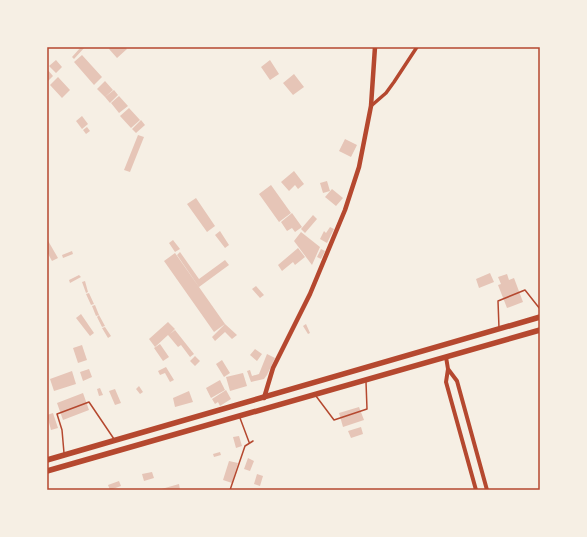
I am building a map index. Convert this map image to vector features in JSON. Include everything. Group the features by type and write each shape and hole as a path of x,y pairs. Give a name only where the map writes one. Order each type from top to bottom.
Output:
{"highway":[{"path":"47,460 540,317"},
{"path":"47,470 540,330"}],"main road":[{"path":"264,398 273,368 310,294 345,210 359,167 371,106 375,47"}],"street":[{"path":"371,106 386,93 418,47"},
{"path":"446,357 448,369 446,382 476,490"},
{"path":"448,369 457,380 487,490"}],"lane":[{"path":"499,329 498,301 525,290 540,309"},
{"path":"314,394 334,420 367,409 366,380"},
{"path":"65,455 62,430 57,414 89,402 115,440"},
{"path":"239,415 249,442"},
{"path":"230,490 245,446 249,442 253,441"}],"building":[{"path":"81,47 85,47 74,59 72,57"},
{"path":"111,47 125,47 127,49 117,58 109,49"},
{"path":"82,55 102,77 94,85 74,62"},
{"path":"56,60 62,67 56,73 49,66"},
{"path":"270,60 279,74 270,80 261,67"},
{"path":"47,69 53,76 47,82"},
{"path":"294,74 304,87 293,95 283,83"},
{"path":"58,77 70,90 62,98 50,85"},
{"path":"105,81 113,90 105,97 97,89"},
{"path":"114,90 118,95 110,103 105,97"},
{"path":"119,96 128,106 119,113 111,103"},
{"path":"129,108 140,120 131,128 120,116"},
{"path":"82,116 88,124 82,129 76,121"},
{"path":"141,120 145,125 136,133 132,129"},
{"path":"87,127 90,131 86,134 83,130"},
{"path":"138,135 144,137 130,172 124,170"},
{"path":"345,139 357,145 351,157 339,151"},
{"path":"294,171 304,184 298,189 295,185 289,191 281,182"},
{"path":"327,181 330,191 323,193 320,183"},
{"path":"271,185 291,213 279,222 259,194"},
{"path":"332,189 343,198 336,206 325,197"},
{"path":"196,198 215,226 207,232 187,204"},
{"path":"292,213 302,227 295,232 292,228 287,231 281,222"},
{"path":"313,215 317,219 305,233 301,229"},
{"path":"330,227 334,229 327,243 320,239 324,231 326,233"},
{"path":"220,231 229,245 225,248 215,235"},
{"path":"301,232 320,247 312,265 294,241"},
{"path":"47,239 58,258 52,261 47,252"},
{"path":"173,240 180,249 175,252 169,243"},
{"path":"298,248 305,257 295,265 293,262 282,271 278,265"},
{"path":"321,249 325,251 321,259 317,257"},
{"path":"72,251 73,254 63,258 62,255"},
{"path":"180,252 199,279 225,260 229,265 199,287 177,255"},
{"path":"175,253 225,324 214,332 164,261"},
{"path":"490,273 494,282 479,288 476,279"},
{"path":"507,274 509,280 514,278 523,302 507,308 498,285 501,284 498,277"},
{"path":"79,275 81,277 70,283 69,280"},
{"path":"85,281 88,292 86,293 82,282"},
{"path":"256,286 264,295 260,298 252,289"},
{"path":"89,293 94,304 91,305 86,294"},
{"path":"95,305 99,315 96,316 92,306"},
{"path":"81,314 94,333 90,336 76,318"},
{"path":"99,315 105,326 102,327 97,317"},
{"path":"168,322 175,329 170,334 175,330 194,354 190,357 181,345 178,347 168,335 155,347 149,339"},
{"path":"225,324 237,335 232,339 225,332 215,341 212,337"},
{"path":"306,324 310,333 308,334 303,326"},
{"path":"105,327 111,336 108,338 102,328"},
{"path":"160,344 169,357 163,361 154,348"},
{"path":"82,345 87,360 78,363 73,348"},
{"path":"255,349 262,354 257,361 250,355"},
{"path":"267,354 275,358 267,375 264,379 251,382 247,371 250,370 252,376 259,374"},
{"path":"195,356 200,361 195,366 190,361"},
{"path":"222,360 230,373 224,377 216,364"},
{"path":"166,367 174,380 170,382 165,373 160,375 158,371"},
{"path":"89,369 92,377 83,381 80,372"},
{"path":"72,371 76,384 54,391 50,379"},
{"path":"243,373 247,386 230,391 226,377"},
{"path":"220,380 225,390 211,398 206,388"},
{"path":"139,386 143,392 140,394 136,389"},
{"path":"100,388 103,395 99,396 97,389"},
{"path":"115,389 121,403 115,405 109,391"},
{"path":"226,390 231,399 220,406 218,402 215,404 212,399"},
{"path":"189,391 193,402 175,407 173,398"},
{"path":"83,393 89,410 63,420 57,403"},
{"path":"359,407 364,420 343,427 339,413"},
{"path":"53,413 58,428 51,430 47,415"},
{"path":"361,427 363,434 351,438 348,431"},
{"path":"239,436 242,446 236,448 233,437"},
{"path":"220,452 221,455 214,457 213,454"},
{"path":"248,458 254,461 250,471 244,469"},
{"path":"229,461 238,463 232,483 223,480"},
{"path":"152,472 154,478 144,481 142,474"},
{"path":"257,474 263,476 260,486 254,484"},
{"path":"119,481 121,486 110,490 108,485"},
{"path":"179,484 180,490 158,490"}]}
